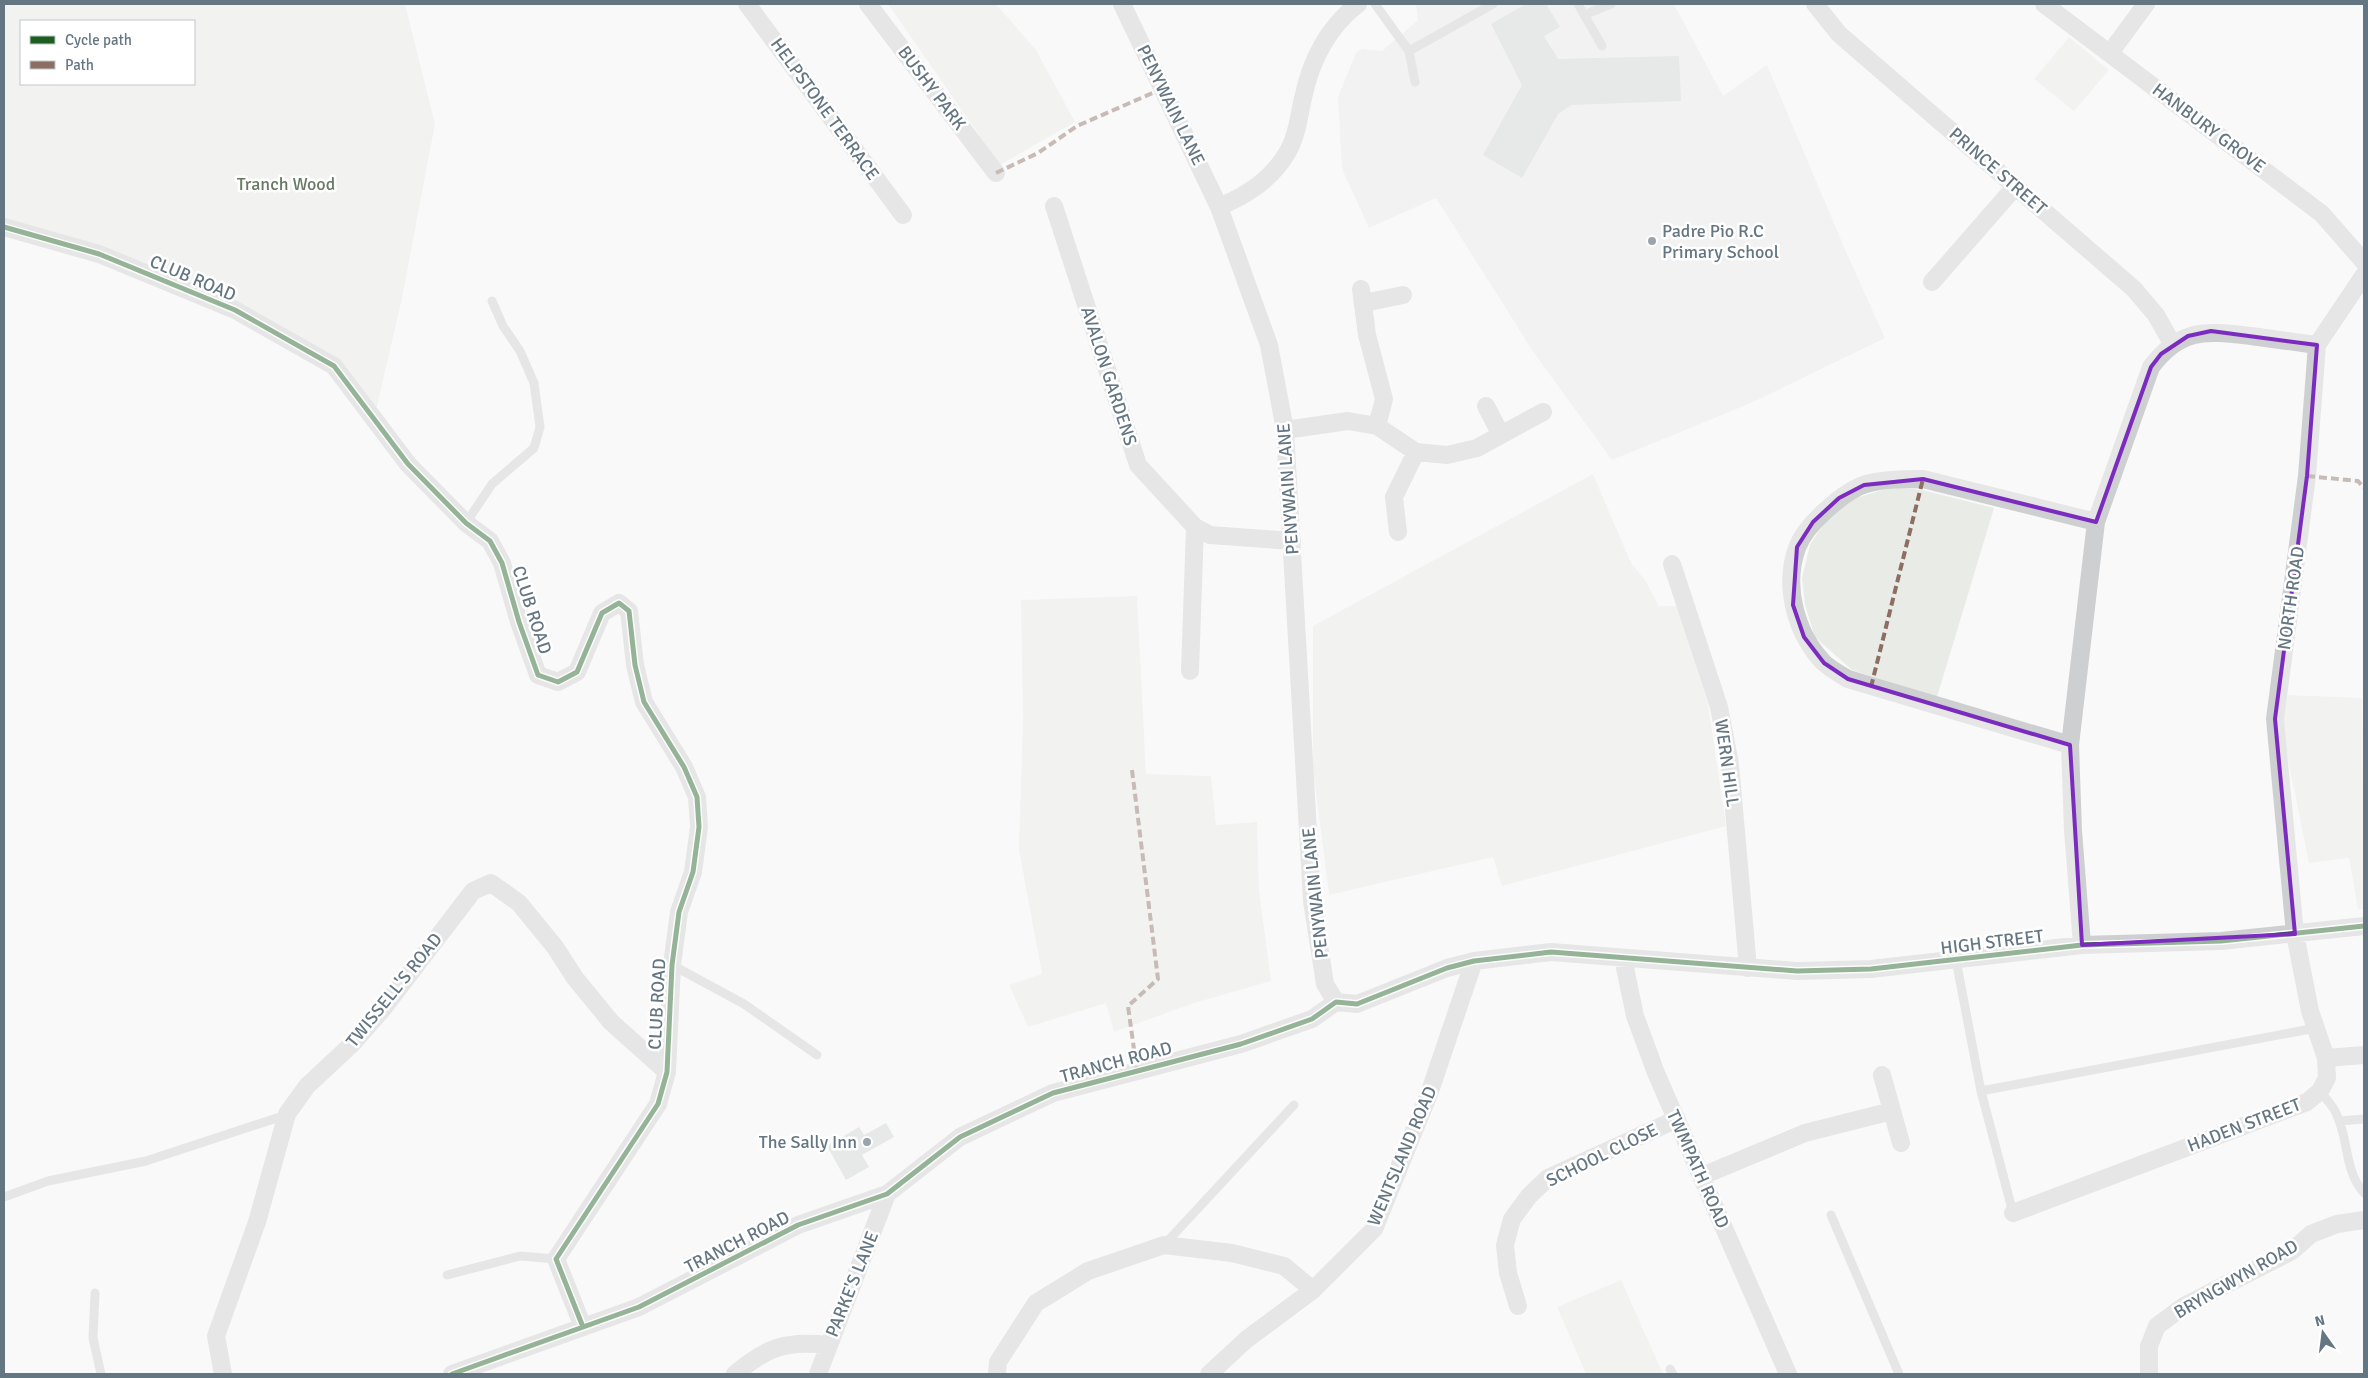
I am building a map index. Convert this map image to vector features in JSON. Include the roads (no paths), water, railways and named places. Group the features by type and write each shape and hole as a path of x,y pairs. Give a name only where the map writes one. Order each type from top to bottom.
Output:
{"street":[{"name":"HELPSTONE TERRACE","path":"747,4 903,215"},
{"name":"BUSHY PARK","path":"868,4 996,173"},
{"name":"PENYWAIN LANE","path":"1122,4 1219,207 1269,345 1286,430 1312,901 1325,984 1336,1002"},
{"path":"1219,207 1244,196 1267,178 1288,152 1298,124 1311,67 1324,39 1358,4"},
{"name":"PRINCE STREET","path":"1815,4 1839,34 2134,289 2156,315 2173,345"},
{"name":"HANBURY GROVE","path":"2044,4 2322,214 2364,262"},
{"path":"2110,53 2146,4"},
{"path":"1932,282 2015,187"},
{"name":"AVALON GARDENS","path":"1054,206 1138,466 1195,527 1210,535 1292,542"},
{"name":"CLUB ROAD","path":"4,226 100,254 235,310 334,366 408,464 466,523 490,541 502,563 538,675 558,682 577,672 602,613 620,603 629,611 635,665 644,702 684,767 697,797 699,827 693,872 679,912 672,965 667,1072 658,1104 556,1260"},
{"name":"NORTH ROAD","path":"2295,934 2275,719 2307,476 2317,345 2364,275"},
{"path":"1377,426 1384,399 1367,335 1362,296 1403,295"},
{"path":"2082,945 2073,831 2070,745 2096,522 2151,367 2160,354 2188,336 2211,331 2317,345"},
{"path":"1486,406 1502,435"},
{"path":"1286,430 1348,421 1377,426 1416,452 1447,455 1477,448 1543,412"},
{"path":"1398,532 1394,497 1416,452"},
{"path":"2070,745 1848,679 1824,663 1804,636 1793,605 1792,575 1797,547 1813,522 1839,498 1856,489 1864,485 1895,479 1923,478 2096,522"},
{"path":"1190,671 1195,527"},
{"name":"WERN HILL","path":"1672,564 1718,707 1730,764 1748,968"},
{"name":"TWISSELL'S ROAD","path":"223,1374 216,1336 257,1222 287,1114 308,1086 351,1045 382,1010 473,891 492,883 519,903 555,947 575,978 611,1022 667,1072"},
{"name":"HIGH STREET","path":"1623,958 1797,971 1871,969 2082,945 2221,941 2364,926"},
{"name":"HADEN STREET","path":"2014,1213 2283,1112 2306,1102 2320,1091 2327,1078 2326,1058 2316,1028 2295,934"},
{"path":"1336,1002 1358,1004 1447,968 1474,961 1551,952 1623,958"},
{"name":"TWMPATH ROAD","path":"1623,958 1635,1016 1677,1120 1788,1374"},
{"name":"WENTSLAND ROAD","path":"1209,1374 1247,1339 1313,1290 1374,1229 1429,1094 1474,961"},
{"name":"TRANCH ROAD","path":"452,1374 639,1307 798,1225 887,1194 960,1137 1052,1093 1241,1044 1312,1019 1336,1002"},
{"path":"2326,1058 2364,1055"},
{"path":"1882,1075 1901,1143"},
{"path":"1702,1176 1805,1132 1892,1112"},
{"name":"SCHOOL CLOSE","path":"1518,1306 1508,1273 1505,1245 1512,1219 1529,1196 1548,1178 1677,1120"},
{"name":"PARKE'S LANE","path":"818,1374 827,1345 887,1194"},
{"name":"BRYNGWYN ROAD","path":"2149,1374 2149,1346 2157,1326 2184,1306 2292,1251 2311,1234 2337,1224 2364,1220"},
{"path":"997,1374 998,1362 1036,1302 1088,1271 1164,1245 1232,1253 1284,1266 1313,1290"},
{"path":"556,1260 583,1327"},
{"path":"734,1374 754,1358 777,1346 803,1342 827,1345"}],"lane":[{"path":"1375,4 1409,51 1415,82"},
{"path":"1409,51 1493,4"},
{"path":"1578,4 1602,46"},
{"path":"1584,15 1611,4"},
{"path":"466,523 492,484 534,448 540,427 534,383 520,351 503,326 492,301"},
{"path":"1956,960 1981,1090 2014,1213"},
{"path":"672,965 744,1004 817,1054"},
{"path":"1981,1090 2316,1028"},
{"path":"2320,1091 2336,1113 2352,1173 2358,1186 2364,1193"},
{"path":"1164,1245 1294,1105"},
{"path":"4,1197 48,1181 146,1161 287,1114"},
{"path":"2339,1121 2364,1119"},
{"path":"1831,1215 1899,1374"},
{"path":"447,1275 520,1256 556,1260"},
{"path":"95,1293 93,1338 101,1374"}],"place":[{"name":"Padre Pio R.C Primary School","path":"1652,241"},
{"name":"The Sally Inn","path":"867,1142"}],"park label":[{"name":"Tranch Wood","path":"286,184"}]}
